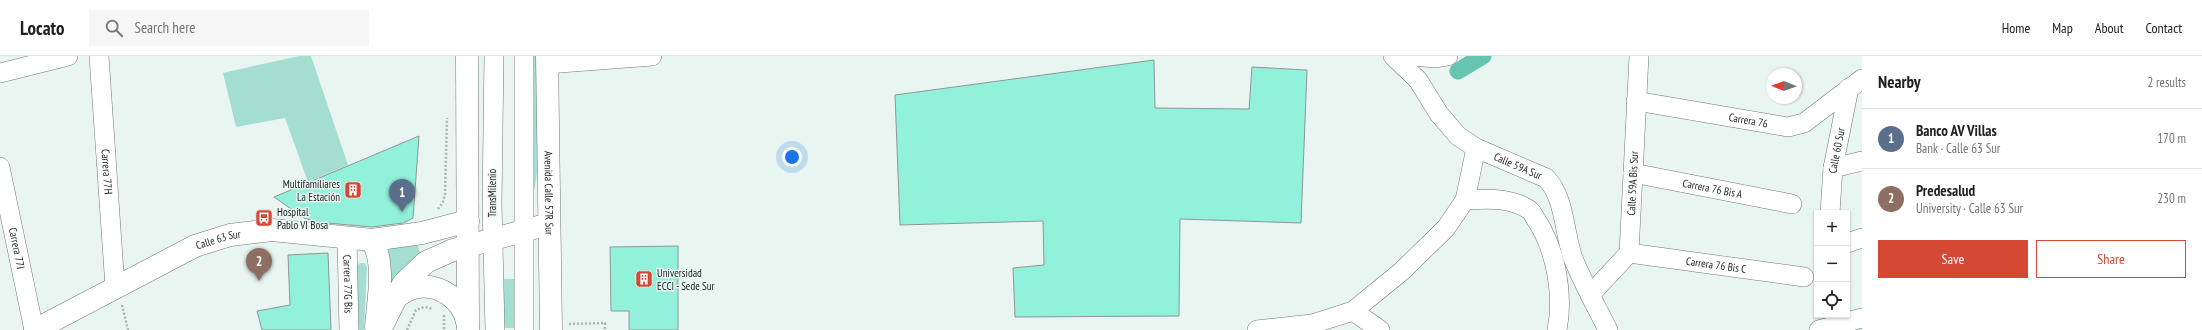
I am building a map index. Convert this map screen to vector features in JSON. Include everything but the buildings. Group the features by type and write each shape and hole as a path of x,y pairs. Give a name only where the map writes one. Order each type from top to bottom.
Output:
{"main road":[{"path":"467,56 468,329"},
{"name":"Avenida Calle 57R Sur","path":"547,60 551,327"},
{"name":"Calle 63 Sur","path":"35,330 118,295 195,246 230,235 272,230 372,240 422,234 468,221"},
{"path":"380,330 403,284 426,262 453,250 468,248 549,224"},
{"path":"372,240 378,255 380,267 376,330"},
{"path":"395,298 405,291 418,287 442,290 458,302 467,319 468,329"}],"street":[{"path":"0,73 68,56"},
{"name":"Carrera 77H","path":"99,56 118,295"},
{"name":"TransMilenio","path":"494,56 494,330"},
{"path":"524,56 524,330"},
{"path":"547,60 652,56"},
{"name":"Calle 59A Sur","path":"1393,56 1418,80 1439,114 1454,132 1476,148 1541,176 1552,184 1557,195 1574,259 1608,330"},
{"path":"1411,56 1436,58 1448,56"},
{"name":"Calle 59A Bis Sur","path":"1629,253 1638,56"},
{"name":"Carrera 76","path":"1636,101 1795,127 1804,123 1858,82"},
{"name":"Calle 60 Sur","path":"1830,210 1833,168 1858,82"},
{"path":"1257,330 1311,327 1353,311 1402,271 1446,228 1465,200 1476,148"},
{"path":"1833,168 1862,162"},
{"name":"Carrera 77I","path":"0,167 35,330"},
{"name":"Carrera 76 Bis A","path":"1633,172 1792,204"},
{"path":"1465,200 1506,199 1529,209 1546,235 1558,278 1560,316 1557,330"},
{"name":"Carrera 77G Bis","path":"347,238 349,330"},
{"path":"1850,242 1862,238"},
{"path":"1590,295 1629,253"},
{"name":"Carrera 76 Bis C","path":"1629,253 1804,276"},
{"path":"1353,311 1380,330"},
{"path":"1819,330 1843,319 1862,318"}],"path":[{"path":"436,211 443,202 445,194 447,114"},
{"path":"118,295 128,330"},
{"path":"407,330 416,310 424,307 437,310"},
{"path":"444,311 444,330"},
{"path":"551,327 605,323 605,330"}],"green space":[{"path":"299,56 311,56 348,165 308,182 285,118 236,127 223,73"},
{"path":"532,56 538,56 537,172 535,187 530,198"},
{"path":"417,243 421,255 385,298 389,249"},
{"path":"360,263 365,263 367,267 364,330 354,330 357,266"},
{"path":"504,279 518,279 519,328 504,328"}],"waterway":[{"path":"1458,71 1483,56"}],"place":[{"name":"Multifamiliares La Estación","path":"353,190"},
{"name":"Banco AV Villas","path":"402,212"},
{"name":"Hospital Pablo VI Bosa","path":"264,218"},
{"name":"Universidad ECCI - Sede Sur","path":"644,279"},
{"name":"Predesalud","path":"259,281"}]}
